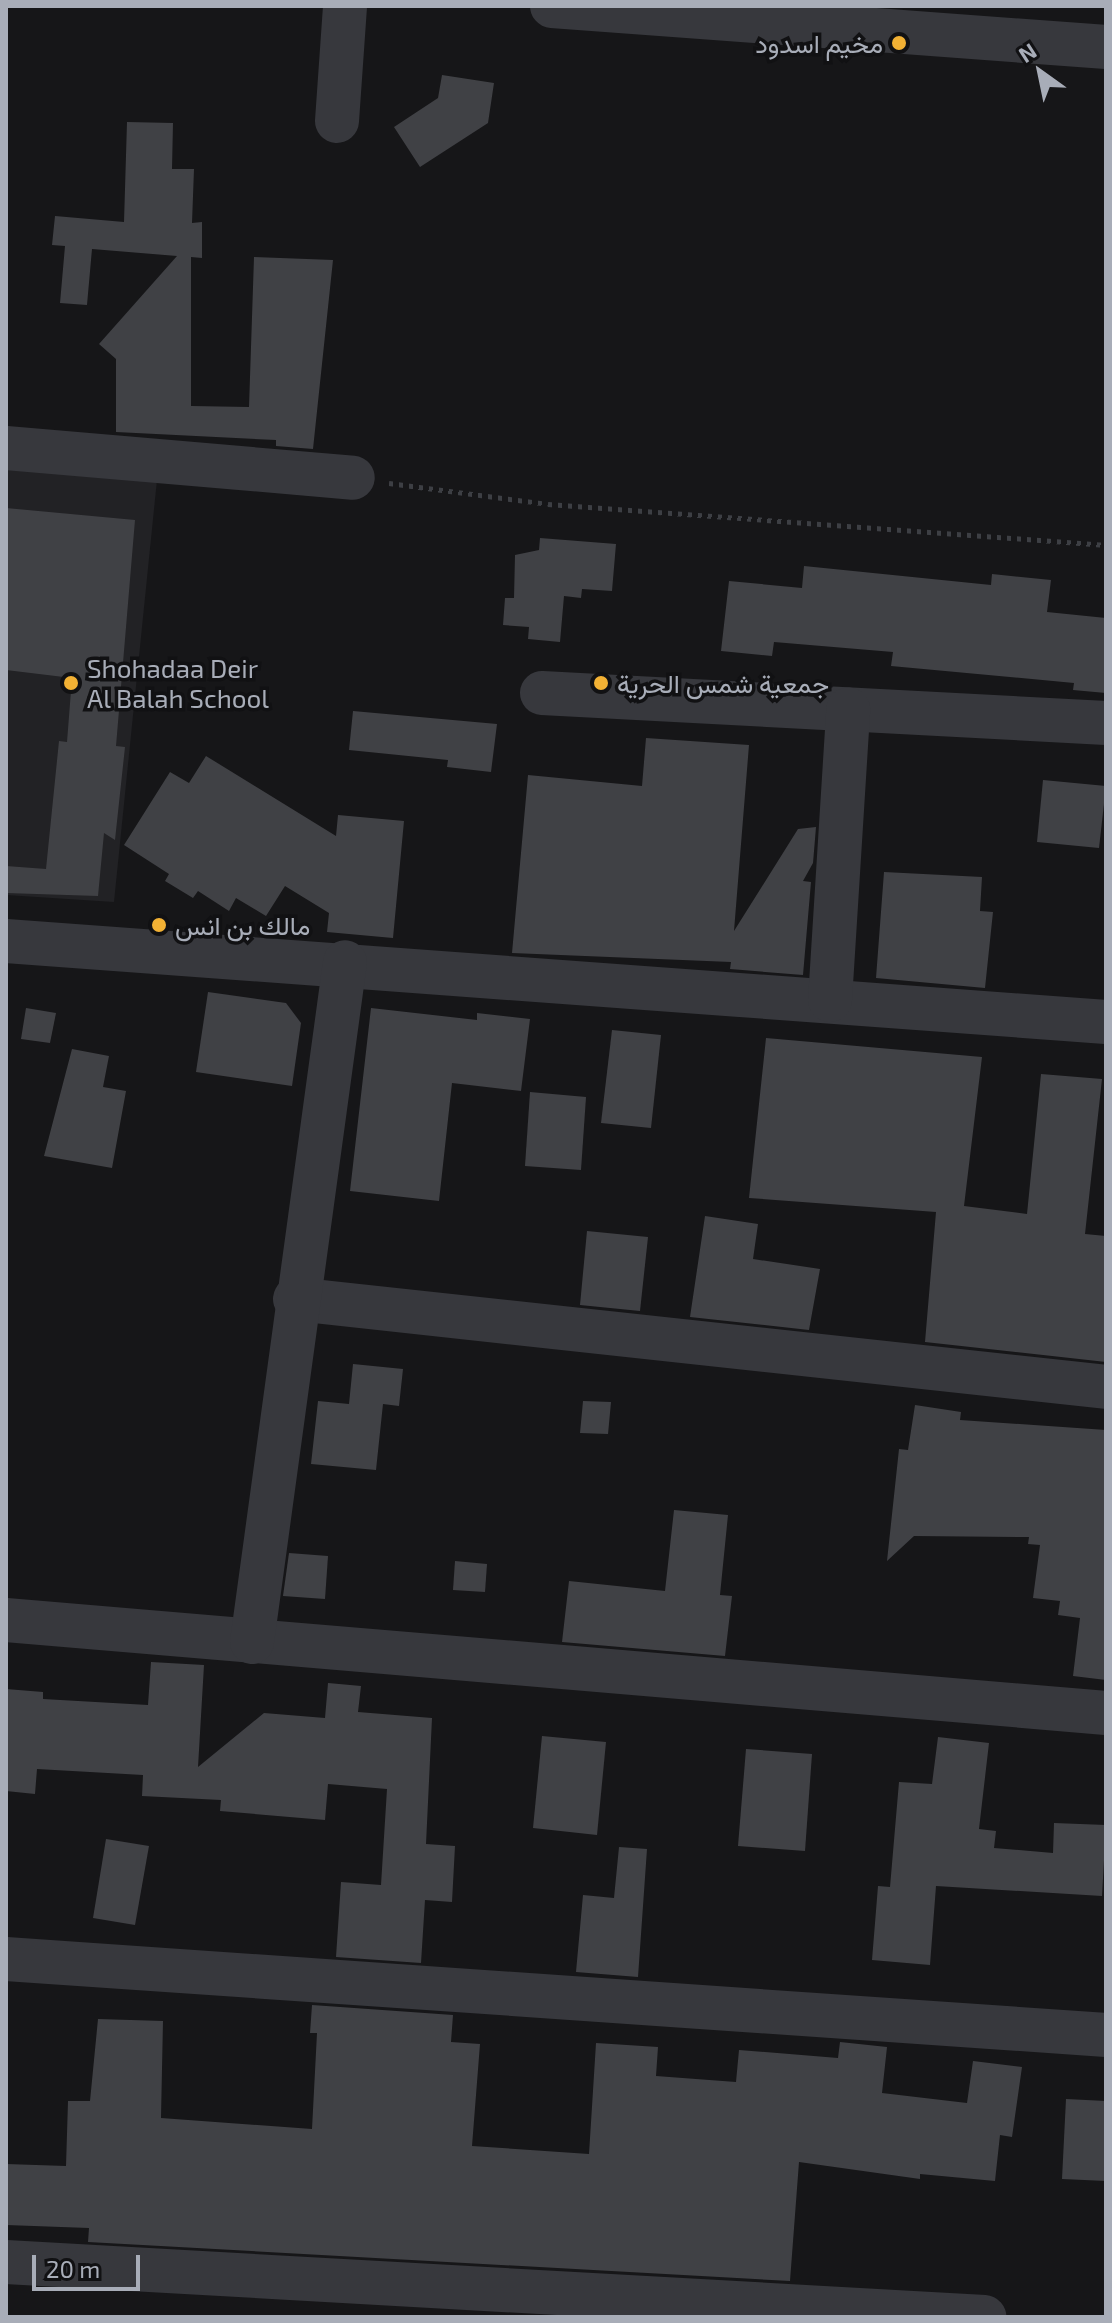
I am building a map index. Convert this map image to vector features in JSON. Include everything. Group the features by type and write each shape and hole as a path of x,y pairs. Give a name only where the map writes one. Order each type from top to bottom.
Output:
{"street":[{"path":"337,121 345,6"},
{"path":"552,6 1106,47"},
{"path":"6,448 353,478"},
{"path":"542,693 1106,723"},
{"path":"830,1000 848,710"},
{"path":"6,941 345,962 1106,1022"},
{"path":"252,1642 295,1299 345,962"},
{"path":"295,1299 1106,1387"},
{"path":"6,1620 1106,1713"},
{"path":"6,1959 1106,2035"},
{"path":"6,2262 984,2317"}],"path":[{"path":"353,478 548,504 1106,545"}],"shaded area":[{"name":"Shohadaa Deir Al Balah School","path":"6,460 158,470 114,902 6,895"}],"building":[{"path":"442,75 494,83 488,123 420,167 394,127 438,98"},
{"path":"127,122 173,123 172,169 194,169 192,223 202,222 202,258 191,257 191,406 249,407 254,257 333,260 313,449 276,446 276,440 116,432 116,359 99,344 177,256 92,249 87,305 60,303 65,246 52,245 55,216 124,222"},
{"path":"6,508 135,520 116,746 125,747 115,840 104,833 98,896 6,893 6,866 46,869 59,741 67,742 72,678 6,670"},
{"path":"540,538 616,544 612,591 582,589 581,598 564,596 560,642 528,639 529,627 503,625 505,598 514,598 515,555 539,550"},
{"path":"804,566 991,585 992,574 1051,580 1047,612 1106,618 1106,693 1073,690 1074,683 891,666 893,652 774,642 772,656 721,651 729,581 802,588"},
{"path":"353,711 497,724 491,772 447,767 448,760 349,750"},
{"path":"646,738 749,745 734,931 798,829 816,827 813,863 803,881 811,882 803,975 730,969 731,962 512,953 528,775 642,786"},
{"path":"206,756 336,836 338,815 404,821 393,938 327,932 329,913 285,886 266,916 236,898 229,911 198,891 193,898 165,881 169,874 124,845 170,772 189,783"},
{"path":"1043,780 1106,786 1099,848 1037,842"},
{"path":"884,872 982,877 980,911 993,912 985,988 876,978"},
{"path":"208,992 286,1003 301,1023 292,1086 196,1072"},
{"path":"26,1008 56,1013 50,1043 21,1039"},
{"path":"371,1008 477,1020 477,1013 530,1019 521,1091 452,1083 439,1201 350,1191"},
{"path":"612,1030 661,1035 651,1128 601,1123"},
{"path":"766,1038 982,1057 964,1206 1027,1214 1041,1074 1102,1079 1085,1234 1106,1236 1106,1362 925,1342 936,1212 749,1198"},
{"path":"72,1049 109,1056 103,1087 126,1091 112,1168 44,1156"},
{"path":"530,1092 586,1097 581,1170 525,1166"},
{"path":"705,1216 758,1224 753,1259 820,1269 809,1330 690,1317"},
{"path":"587,1231 648,1237 640,1311 580,1305"},
{"path":"353,1364 403,1369 399,1406 383,1404 376,1470 311,1464 318,1401 349,1404"},
{"path":"583,1401 611,1402 608,1434 580,1433"},
{"path":"915,1405 961,1412 960,1420 1106,1430 1106,1680 1073,1676 1080,1618 1058,1615 1060,1601 1033,1598 1040,1545 1028,1544 1029,1537 914,1536 887,1561 899,1449 908,1450"},
{"path":"674,1510 728,1515 720,1595 732,1596 725,1656 562,1642 569,1581 665,1591"},
{"path":"289,1553 328,1556 325,1599 283,1596"},
{"path":"455,1561 487,1564 485,1592 453,1590"},
{"path":"151,1662 204,1665 198,1767 264,1713 325,1718 328,1683 361,1686 358,1712 432,1718 426,1844 455,1846 452,1902 425,1900 421,1963 336,1957 341,1882 381,1885 387,1789 328,1784 325,1820 220,1811 221,1800 142,1796 143,1775 37,1769 35,1794 6,1791 6,1689 43,1692 43,1699 148,1705"},
{"path":"542,1736 606,1742 597,1835 533,1828"},
{"path":"938,1737 989,1743 979,1829 996,1831 994,1848 1053,1853 1054,1823 1106,1825 1102,1896 936,1886 930,1965 872,1960 878,1886 890,1887 899,1782 932,1784"},
{"path":"746,1749 812,1754 805,1851 738,1846"},
{"path":"106,1839 149,1846 135,1925 93,1918"},
{"path":"619,1847 647,1849 638,1977 576,1972 583,1895 614,1898"},
{"path":"312,2005 453,2015 451,2042 480,2044 472,2146 589,2154 596,2043 658,2047 656,2076 736,2082 739,2050 838,2058 840,2042 887,2047 882,2093 967,2103 973,2061 1022,2067 1012,2137 1000,2135 995,2181 920,2174 920,2179 799,2162 790,2281 88,2242 89,2228 6,2225 6,2164 66,2166 68,2101 90,2101 98,2019 163,2021 161,2118 312,2129 317,2033 310,2033"},
{"path":"1066,2099 1106,2101 1106,2181 1062,2179"}],"place":[{"name":"مخيم اسدود","path":"899,43"},
{"name":"Shohadaa Deir Al Balah School","path":"71,683"},
{"name":"جمعية شمس الحرية","path":"601,683"},
{"name":"مالك بن انس","path":"159,925"}]}
